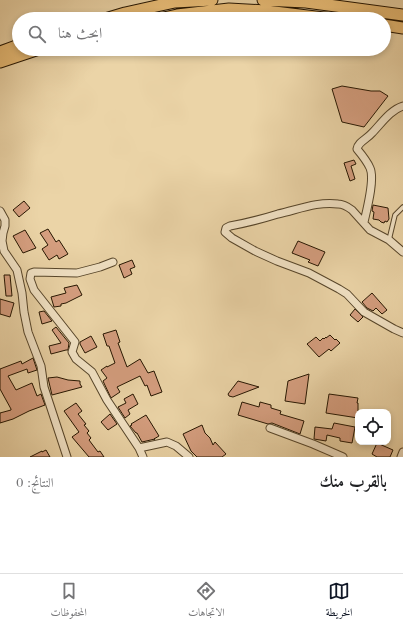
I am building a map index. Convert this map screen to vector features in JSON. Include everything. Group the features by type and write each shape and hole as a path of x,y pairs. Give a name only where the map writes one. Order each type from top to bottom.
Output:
{"highway":[{"path":"129,12 174,2 212,0"},
{"path":"263,0 306,2 381,12"},
{"path":"203,12 229,9 274,12"},
{"path":"391,13 403,15"},
{"path":"391,26 403,28"},
{"path":"0,52 12,48"},
{"path":"0,62 18,56"}],"street":[{"path":"364,222 372,175 370,168 357,149 358,145 388,116 403,106"},
{"path":"403,252 389,240 370,230 349,207 340,204 332,203 311,205 226,228 226,232 232,238 255,251 309,274 339,289 347,294 364,312 403,333"},
{"path":"0,211 5,220 6,226 2,241 4,251 17,270 28,332 41,366 44,387 67,457"},
{"path":"112,262 100,267 74,273 34,272 31,273 30,279 34,290 75,342 72,352 76,359 92,372 106,400 144,457"},
{"path":"270,428 344,457"},
{"path":"139,448 167,442 176,446 189,457"},
{"path":"401,457 403,452"}],"lane":[{"path":"389,240 395,215 403,207"}],"building":[{"path":"342,86 380,91 388,96 364,127 342,122 332,89"},
{"path":"354,160 356,164 351,166 355,179 350,181 344,163"},
{"path":"24,201 30,208 19,217 13,210"},
{"path":"373,205 388,208 389,219 387,222 385,221 384,223 373,219"},
{"path":"48,229 56,242 59,240 68,254 59,259 57,255 49,260 42,249 48,245 40,233"},
{"path":"25,230 36,248 23,253 13,236"},
{"path":"298,241 325,252 318,266 308,262 310,260 292,253"},
{"path":"132,260 135,267 130,269 132,274 124,278 119,265"},
{"path":"4,275 10,275 12,296 6,296"},
{"path":"77,285 82,295 61,304 61,306 54,307 51,297 66,293 64,288"},
{"path":"372,293 387,310 382,314 376,308 373,311 367,308 362,302"},
{"path":"0,299 14,303 10,317 0,314"},
{"path":"355,309 363,317 358,322 350,315"},
{"path":"44,311 52,321 42,324 39,312"},
{"path":"56,327 69,343 68,350 51,354 49,346 61,343 52,330"},
{"path":"116,330 120,342 118,343 127,367 140,359 148,373 154,371 162,392 151,396 147,385 145,386 140,376 117,387 120,392 111,398 103,381 107,378 101,370 115,363 103,334"},
{"path":"330,335 340,343 331,351 329,349 319,357 307,344 316,337 320,341"},
{"path":"91,336 97,347 85,353 80,342"},
{"path":"33,358 37,370 28,373 27,369 8,376 16,390 32,383 37,396 41,394 45,405 0,423 0,413 11,409 0,389 0,369 21,361 22,364"},
{"path":"309,374 305,404 285,401 288,381"},
{"path":"57,377 80,381 82,387 52,395 48,378"},
{"path":"238,381 259,387 233,397 229,396 228,394"},
{"path":"133,394 138,404 128,410 130,414 125,418 118,407 126,403 124,399"},
{"path":"329,394 358,398 358,409 355,409 355,418 326,413"},
{"path":"242,402 259,407 260,402 271,405 271,408 281,411 280,414 304,421 300,434 272,423 268,424 238,415"},
{"path":"76,403 82,411 78,414 86,424 84,425 89,431 87,433 91,438 89,440 104,457 89,457 72,437 79,432 64,411"},
{"path":"110,414 117,424 108,430 101,422"},
{"path":"146,415 159,436 155,439 142,442 137,433 130,426"},
{"path":"334,423 355,427 352,443 340,441 340,438 327,435 326,441 314,439 315,427 332,429"},
{"path":"202,425 205,433 210,438 213,445 215,442 226,454 222,457 197,457 191,451 183,434"},
{"path":"376,445 382,445 393,450 390,457 377,457 372,454"},
{"path":"46,450 50,457 30,457 42,451"}]}
